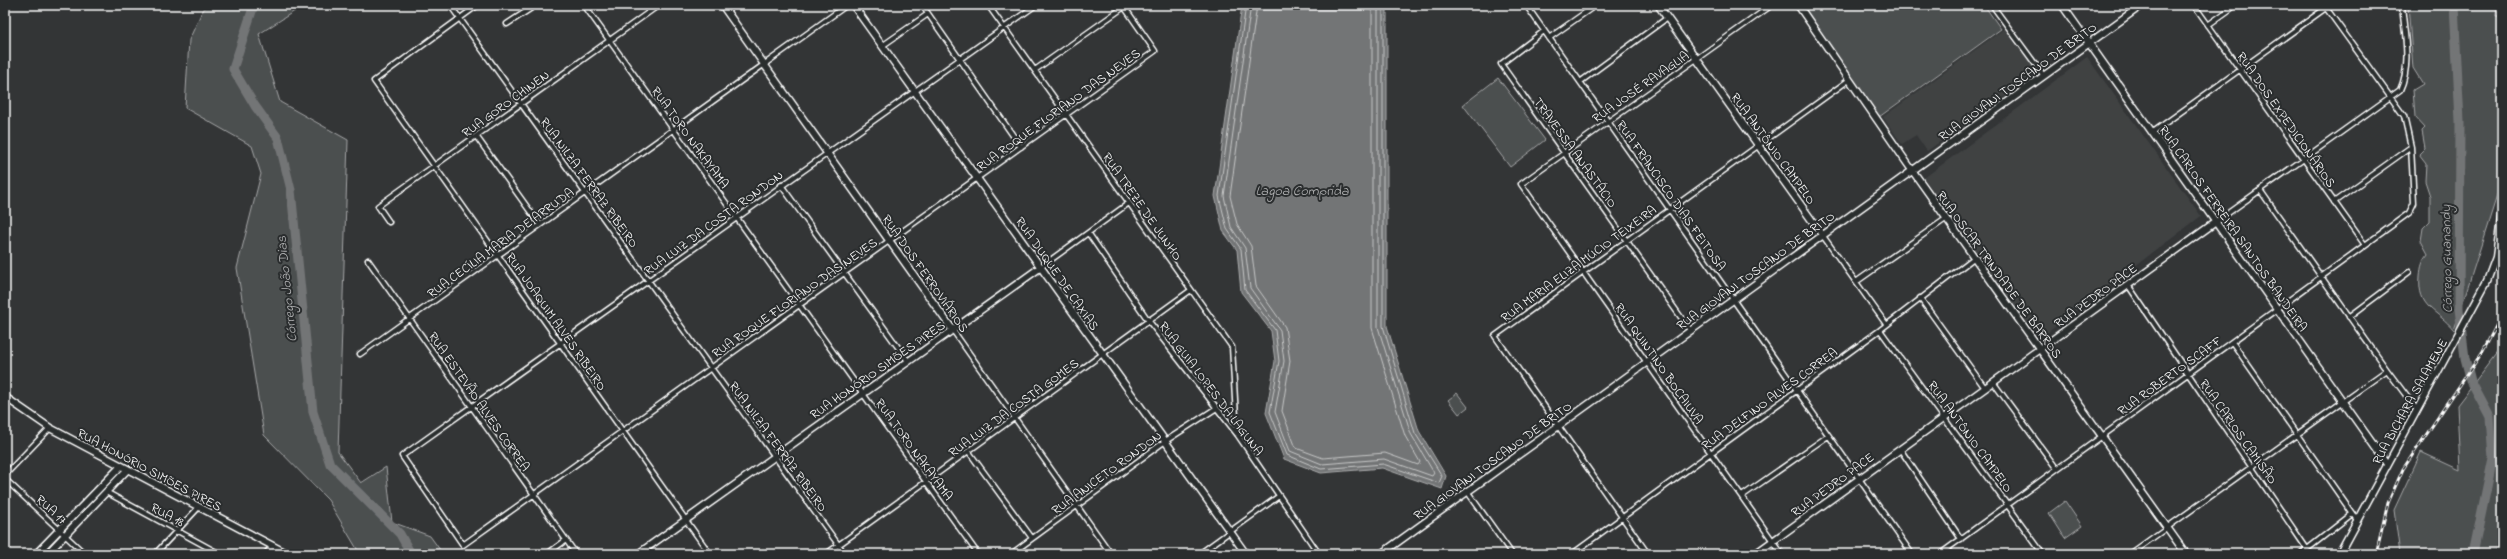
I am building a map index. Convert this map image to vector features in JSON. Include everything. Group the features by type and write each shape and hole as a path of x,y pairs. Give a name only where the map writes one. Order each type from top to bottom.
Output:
{"main road":[{"name":"RUA DOS FERROVIÁRIOS","path":"722,5 952,330"},
{"name":"RUA DUQUE DE CAXIAS","path":"853,5 977,180 1041,266 1164,442 1246,554"},
{"name":"RUA ANTÔNIO CAMPELO","path":"1658,5 1823,236"},
{"name":"RUA OSCAR TRINDADE DE BARROS","path":"1798,5 1912,170 2103,435 2186,554"},
{"name":"RUA CARLOS FERREIRA SANTOS BANDEIRA","path":"2062,5 2387,464"},
{"name":"RUA GIOVANI TOSCANO DE BRITO","path":"1381,554 2142,5"},
{"name":"RUA BICHARA SALAMENE","path":"2339,554 2487,281 2496,257 2502,211"},
{"name":"RUA PEDRO PACE","path":"1755,554 2217,222"},
{"name":"RUA HONÓRIO SIMÕES PIRES","path":"640,553 773,456 1041,266"},
{"name":"RUA HONÓRIO SIMÕES PIRES","path":"5,396 50,428 288,554"},
{"path":"36,554 121,466"},
{"path":"47,554 128,470"}],"street":[{"name":"RUA NILZA FERRAZ RIBEIRO","path":"450,5 773,456 845,554"},
{"path":"460,17 478,5"},
{"path":"507,24 536,5"},
{"name":"RUA TORO NAKAYAMA","path":"584,5 978,554"},
{"name":"RUA GORO CHINEN","path":"389,222 378,206 659,5"},
{"name":"RUA CECÍLIA MARIA DE ARRUDA","path":"360,354 847,5"},
{"path":"922,5 1021,147"},
{"name":"RUA TREZE DE JUNHO","path":"988,5 1232,347 1237,434"},
{"name":"RUA LUIZ DA COSTA RONDON","path":"464,545 402,456 914,90 1036,5"},
{"name":"RUA FRANCISCO DIAS FEITOSA","path":"1526,5 1669,209 1734,298 1828,436 1912,554"},
{"path":"1550,38 1596,5"},
{"name":"RUA JOSÉ RAVAGLIA","path":"1521,184 1607,121 1772,5"},
{"path":"1992,5 2044,76"},
{"name":"RUA DOS EXPEDICIONÁRIOS","path":"2194,5 2365,245"},
{"path":"2208,25 2236,5"},
{"name":"RUA PEDRO PACE","path":"2217,222 2400,90 2405,79 2406,60 2402,5"},
{"path":"1035,70 1124,6"},
{"name":"RUA ROQUE FLORIANO DAS NEVES","path":"464,545 977,180 1066,114 1155,51 1124,6"},
{"path":"2153,132 2327,6 2404,116 2411,147 2334,202"},
{"path":"882,46 928,14"},
{"name":"RUA JOAQUIM ALVES RIBEIRO","path":"460,17 374,81 710,554"},
{"path":"1580,82 1667,18"},
{"name":"TRAVESSA ANASTÁCIO","path":"1544,31 1501,64 1627,239 1690,330"},
{"name":"RUA MARIA ELIZA MÚCIO TEIXEIRA","path":"1558,426 1495,336 1627,239 1849,80"},
{"path":"476,136 540,225"},
{"name":"RUA ROBERTO SCAFF","path":"1940,554 2409,213 2414,203 2411,147"},
{"name":"RUA QUINTINO BOCAIUVA","path":"1521,184 1782,554"},
{"path":"781,185 908,361"},
{"path":"2260,190 2320,278 2417,410"},
{"name":"RUA HONÓRIO SIMÕES PIRES","path":"1041,266 1089,234 1129,203"},
{"path":"1856,282 1946,218"},
{"name":"RUA GUIA LOPES DA LAGUNA","path":"1089,234 1148,320 1215,409 1237,434 1319,554"},
{"name":"RUA ANTÔNIO CAMPELO","path":"1823,236 1886,324"},
{"name":"RUA DELFINO ALVES CORREA","path":"1572,554 1880,330 1975,257"},
{"name":"RUA ESTEVÃO ALVES CORREA","path":"368,260 576,554"},
{"path":"2349,317 2410,272"},
{"name":"RUA CARLOS CAMISÃO","path":"2128,285 2187,374 2253,467 2307,549"},
{"name":"RUA LUIZ DA COSTA GOMES","path":"826,554 1191,290"},
{"path":"1920,298 1985,388"},
{"name":"RUA DOS FERROVIÁRIOS","path":"952,330 1111,554"},
{"name":"RUA ANTÔNIO CAMPELO","path":"1880,330 2043,554"},
{"path":"2232,342 2357,520"},
{"path":"2130,554 2387,370"},
{"path":"1994,382 2057,469"},
{"name":"RUA ANICETO RONDON","path":"1011,554 1164,442 1215,409"},
{"path":"1558,426 1648,554"},
{"path":"5,475 50,428"},
{"path":"1742,496 1828,436"},
{"path":"1900,449 1961,538"},
{"path":"969,452 1032,538"},
{"name":"RUA 17","path":"5,479 86,554"},
{"path":"1467,491 1512,554"},
{"name":"RUA 18","path":"106,492 220,554"},
{"path":"1199,554 1279,496"},
{"path":"155,554 199,507"},
{"path":"2301,554 2352,514"},
{"path":"547,554 566,540"},
{"path":"265,554 273,546"}],"shaded area":[{"path":"205,5 304,5 259,34 280,102 348,140 338,452 361,483 386,467 392,522 430,536 443,554 360,554 328,500 264,435 237,268 261,174 252,146 185,108 189,40"},
{"path":"1799,5 1984,5 2001,29 1879,117"},
{"path":"2408,5 2497,5 2496,16 2502,16 2502,180 2454,330 2425,302 2420,287 2421,267 2428,254 2421,241 2423,228 2430,221 2430,196 2425,181 2426,163 2419,154 2425,148 2422,131 2425,128 2415,117 2413,90 2423,84 2413,68"},
{"path":"2004,29 2038,73 1927,151 1916,135 1902,144 1883,117"},
{"path":"2087,57 2201,216 2039,339 1924,178"},
{"path":"1498,78 1545,140 1510,167 1463,105"},
{"path":"2502,346 2502,554 2400,554 2394,510 2421,452 2460,470 2457,405"},
{"path":"1457,393 1468,407 1459,414 1448,400"},
{"path":"2065,501 2082,526 2065,538 2049,513"}],"water":[{"name":"Lagoa Comprida","path":"1242,5 1387,5 1387,326 1419,431 1446,476 1442,489 1382,468 1321,473 1284,459 1266,413 1275,361 1271,331 1241,292 1237,250 1223,231 1215,196"}],"waterway":[{"name":"Córrego João Dias","path":"254,5 233,69 255,106 278,138 291,190 313,412 330,464 400,534 411,554"},
{"name":"Córrego Guanandy","path":"2454,5 2460,121 2459,309 2465,358 2471,381 2490,417 2493,458 2473,554"}],"railway":[{"path":"2376,554 2388,503 2403,469 2483,351 2502,315"}]}
